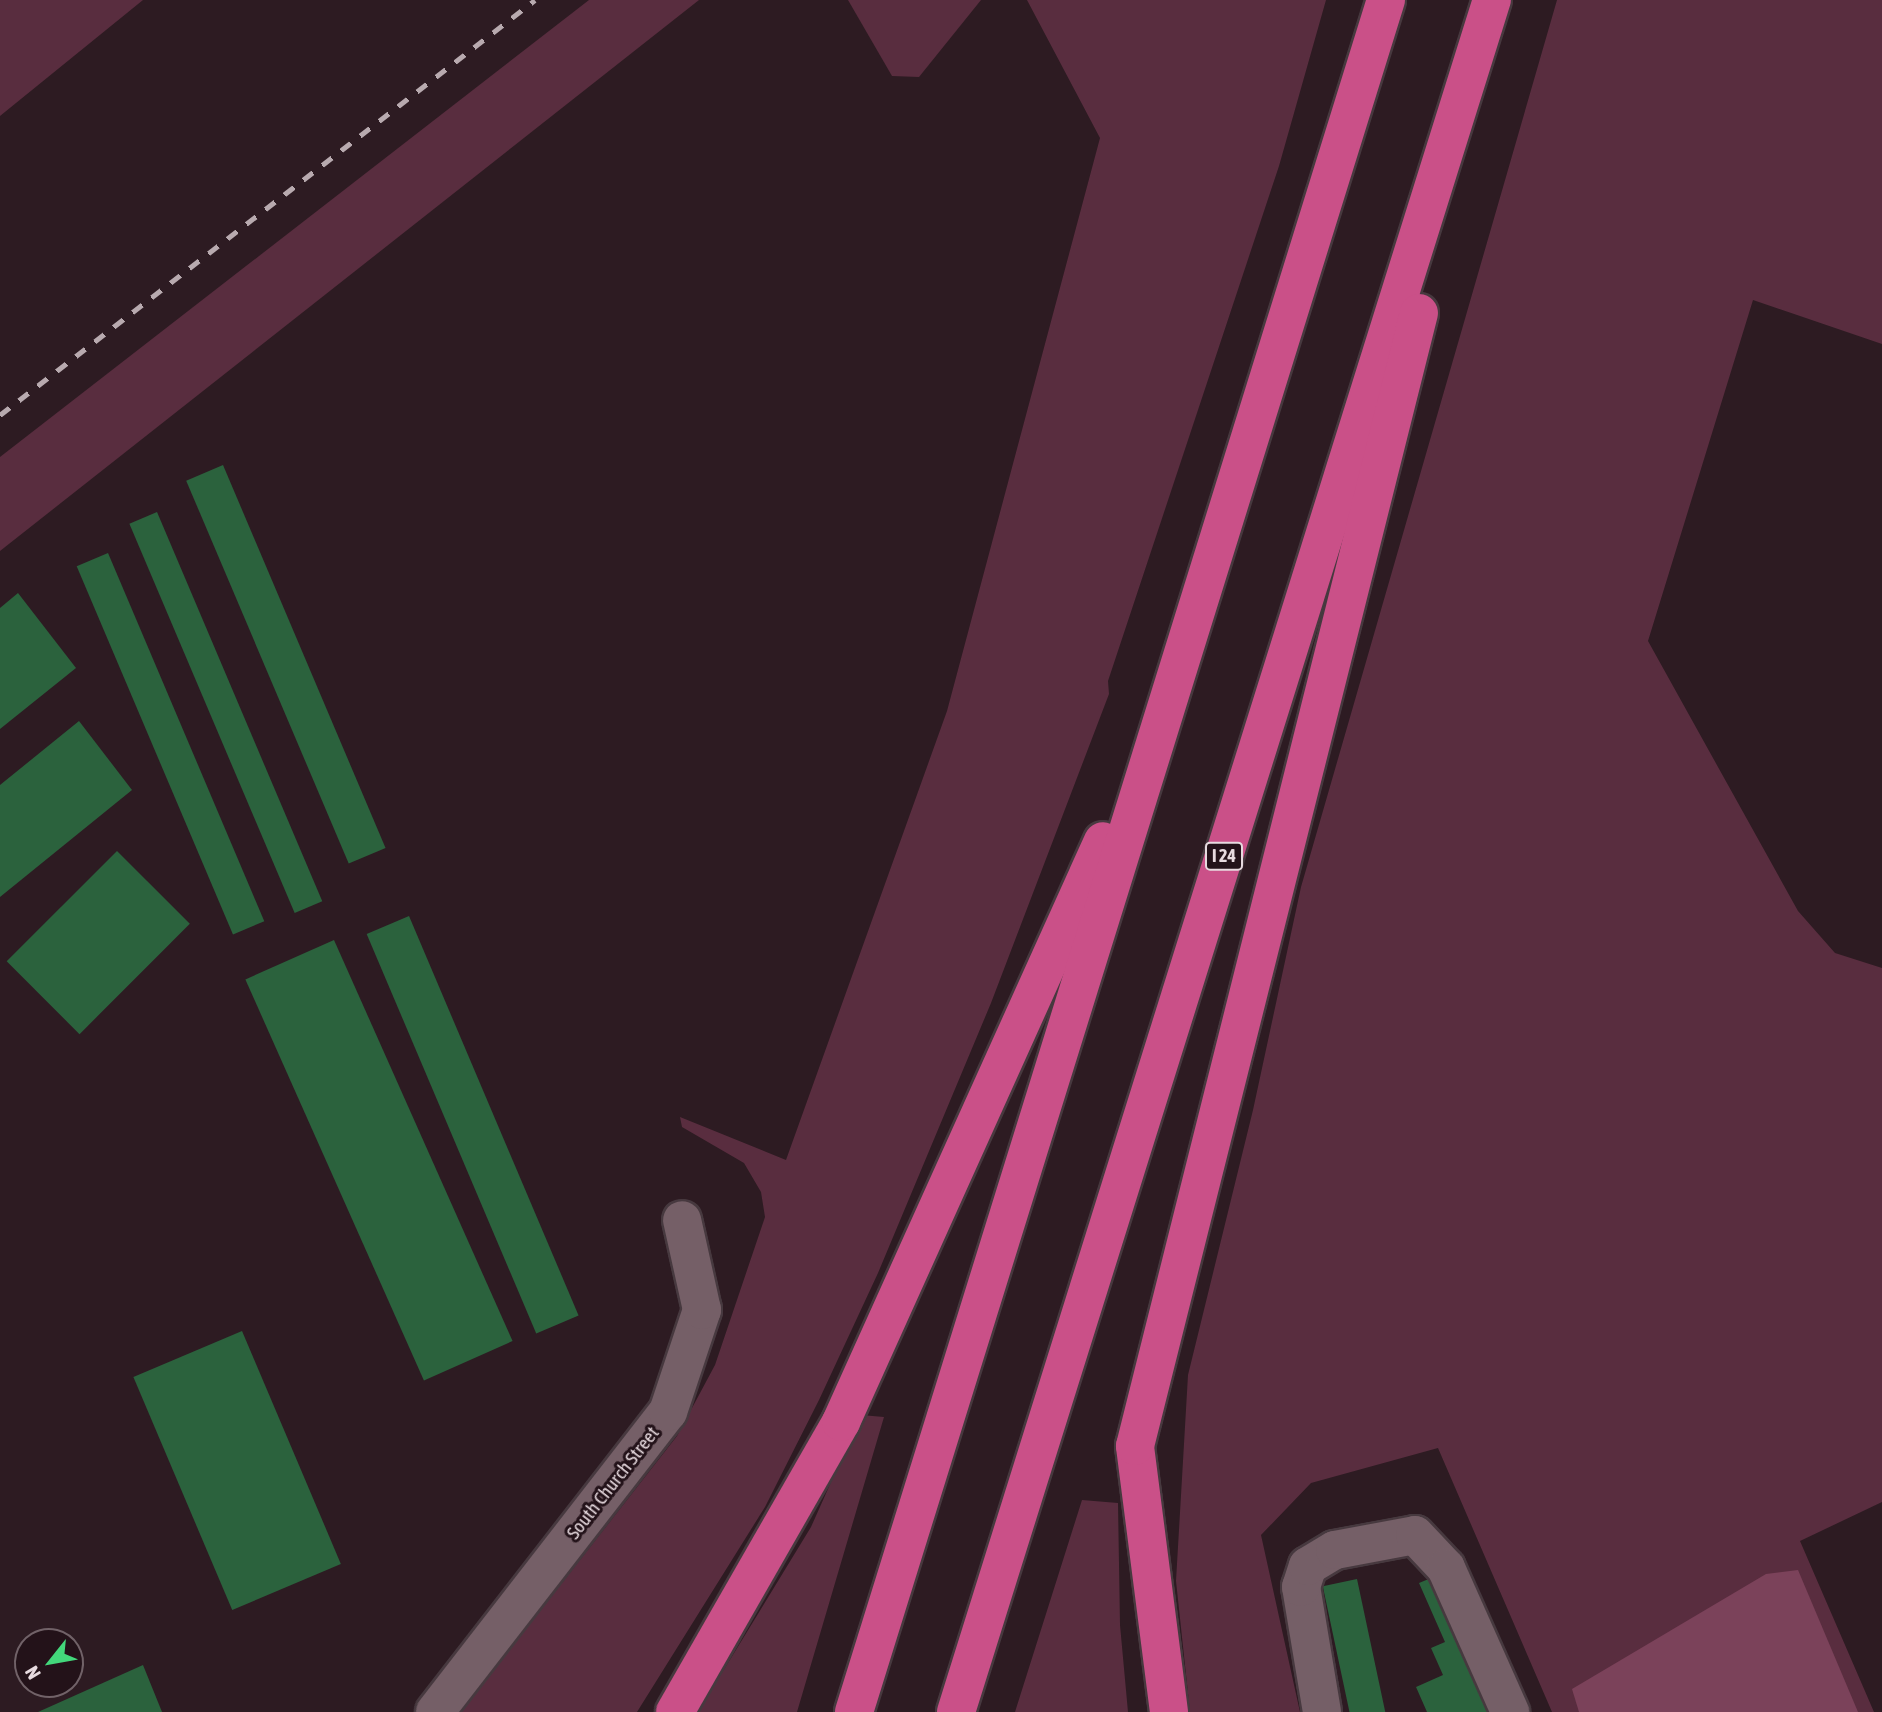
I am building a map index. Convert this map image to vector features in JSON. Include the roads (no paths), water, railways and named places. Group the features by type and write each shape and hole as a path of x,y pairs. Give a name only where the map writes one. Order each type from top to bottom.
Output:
{"highway":[{"path":"854,1712 1386,0"},
{"name":"I 24","path":"956,1712 1492,0"},
{"path":"1169,1712 1135,1447 1497,0"},
{"path":"675,1712 841,1422 1173,686"}],"street":[{"name":"South Church Street","path":"435,1712 668,1412 702,1310 682,1220"},
{"path":"1322,1712 1301,1587 1308,1566 1335,1550 1415,1535 1446,1568 1510,1712"}],"railway":[{"path":"0,415 535,0"}]}
